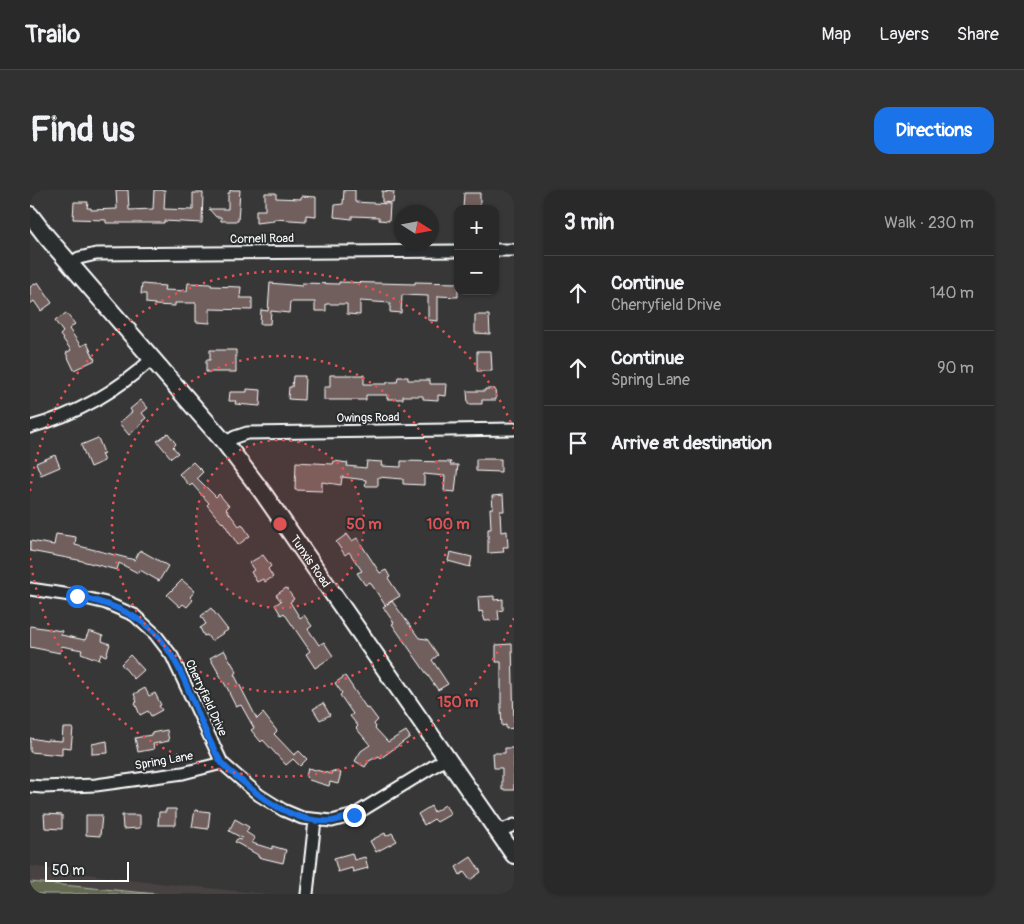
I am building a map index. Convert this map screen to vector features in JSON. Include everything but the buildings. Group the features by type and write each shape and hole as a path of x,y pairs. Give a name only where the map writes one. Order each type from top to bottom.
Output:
{"street":[{"name":"Tunxis Road","path":"30,215 225,443 263,493 514,855"},
{"path":"499,250 514,250"},
{"name":"Cornell Road","path":"70,264 79,258 96,254 454,251"},
{"path":"30,427 59,419 89,405 152,359"},
{"name":"Owings Road","path":"225,443 247,433 514,430"},
{"name":"Cherryfield Drive","path":"30,589 77,596 106,603 134,616 155,634 172,656 222,763"},
{"path":"222,763 259,795 283,810 302,818 332,821 354,815 447,758"},
{"name":"Spring Lane","path":"30,786 96,785 183,774 222,763"},
{"path":"307,894 315,820"},
{"path":"498,832 514,825"}],"shaded area":[{"path":"30,866 137,881 268,894 30,894"}],"green space":[{"path":"30,882 157,894 30,894"}],"route":[{"path":"77,596 106,603 134,616 155,634 172,656 222,763 259,795 283,810 302,818 332,821 354,815"}]}
